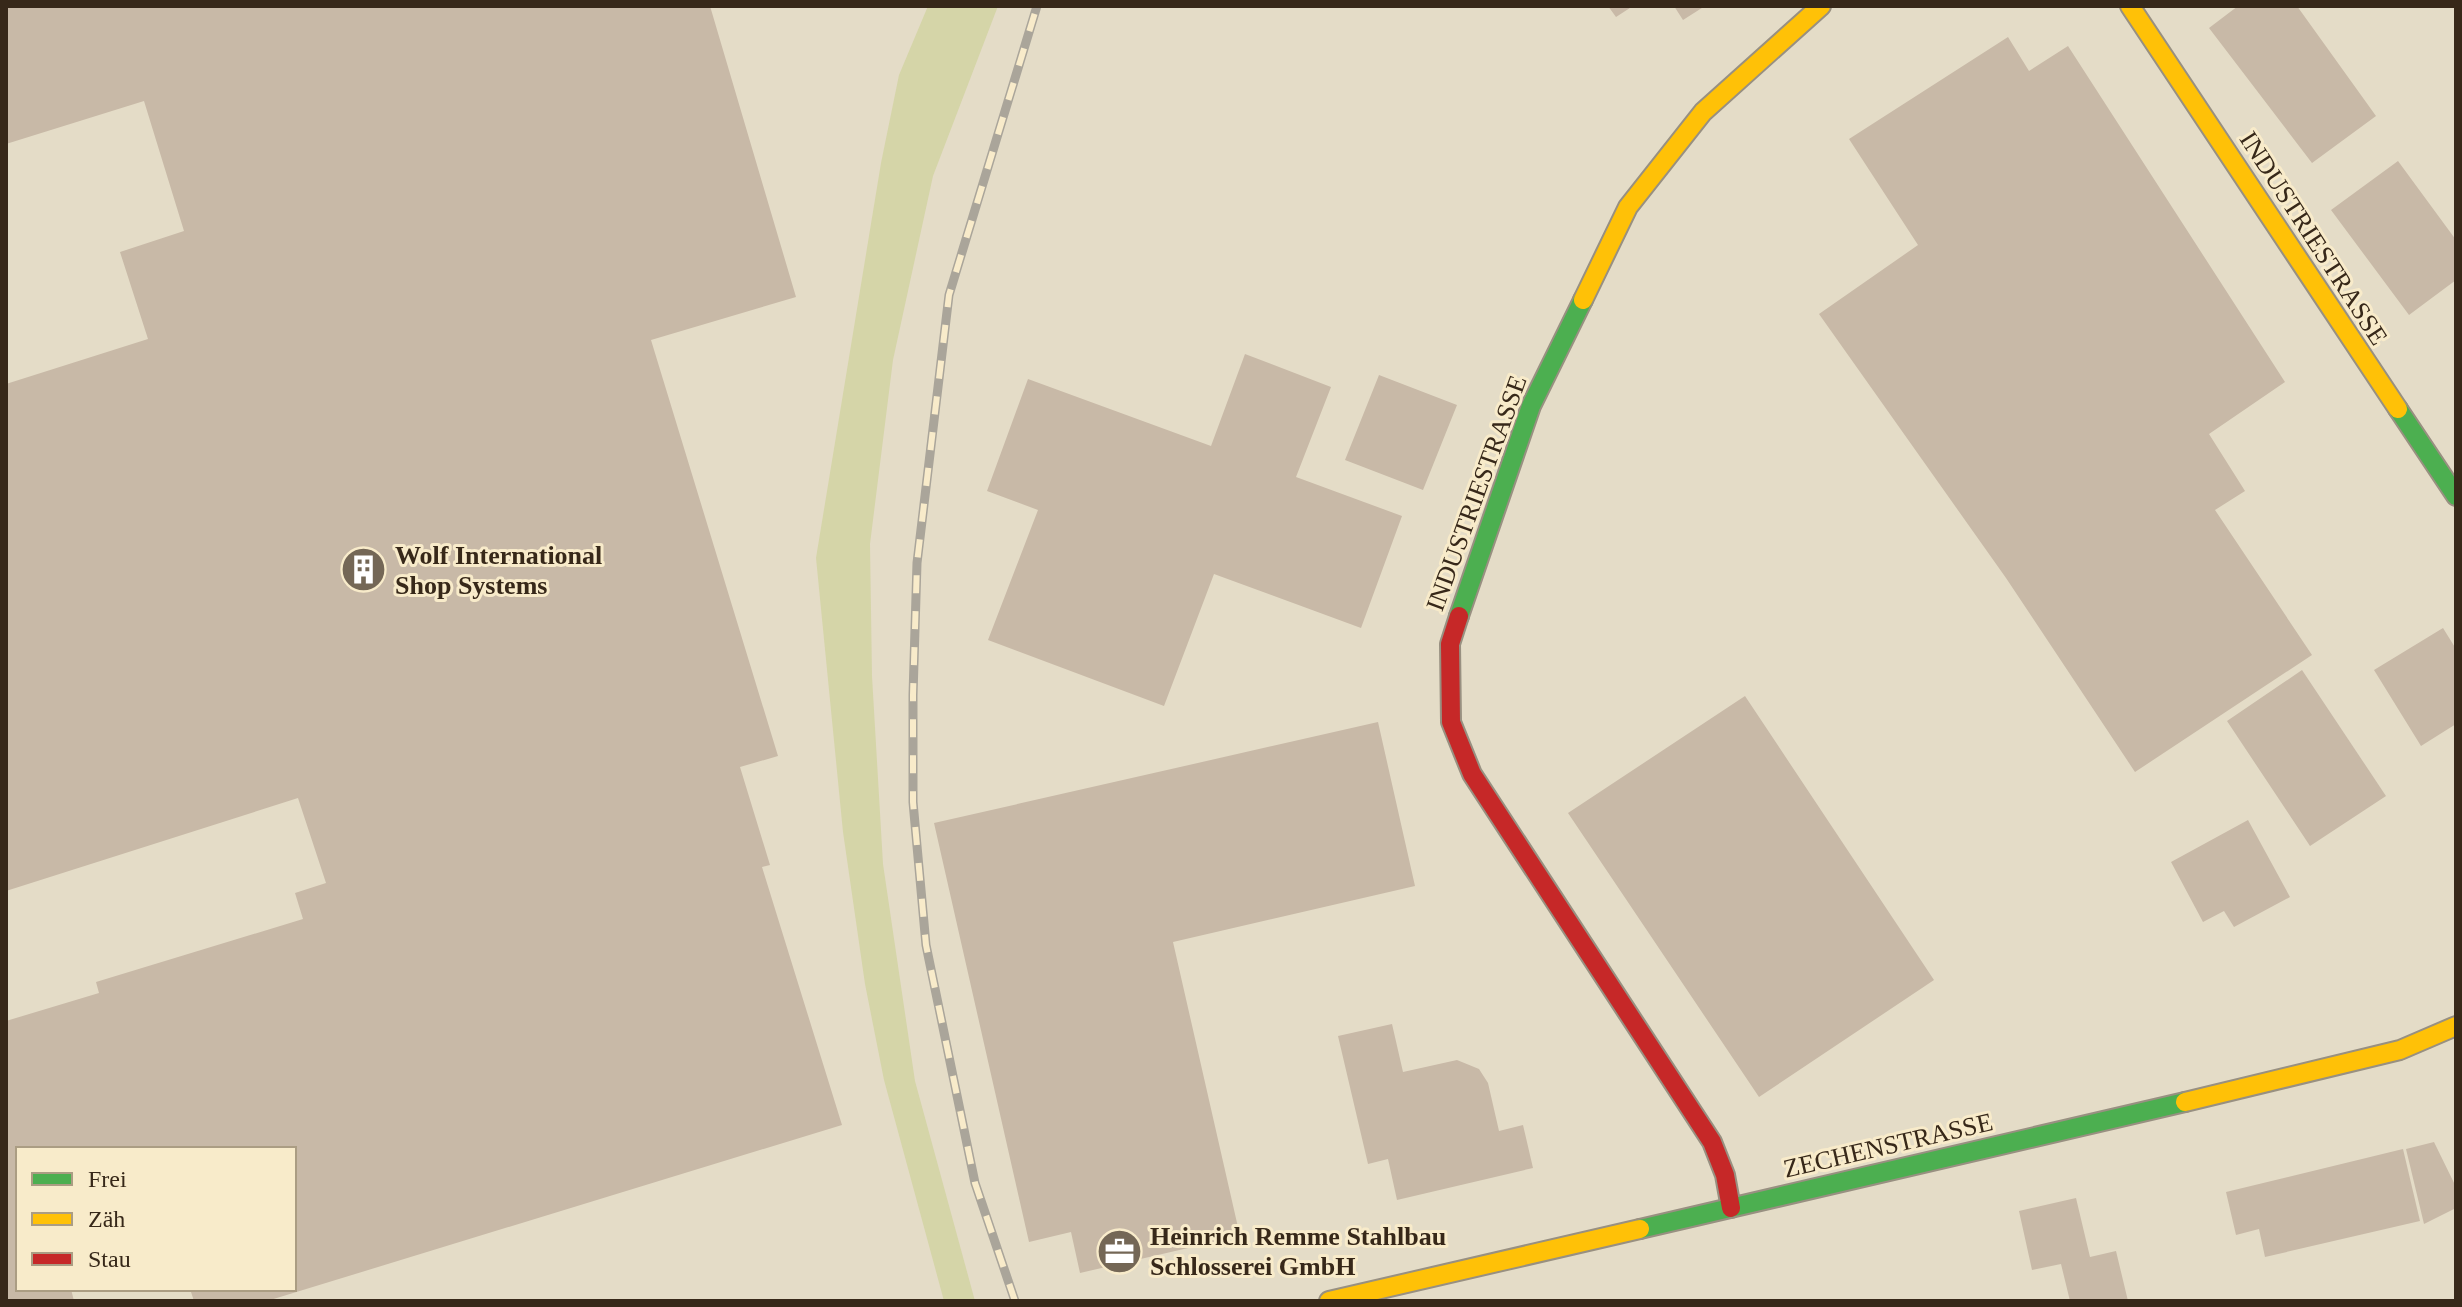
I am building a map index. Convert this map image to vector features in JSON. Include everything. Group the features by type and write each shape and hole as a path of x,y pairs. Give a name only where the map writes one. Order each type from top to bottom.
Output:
{"street":[{"name":"INDUSTRIESTRASSE","path":"1731,1208 1725,1175 1712,1142 1472,774 1451,722 1450,644 1478,552 1531,406 1628,207 1703,112 1821,6"},
{"name":"INDUSTRIESTRASSE","path":"2130,6 2456,496"},
{"name":"ZECHENSTRASSE","path":"1329,1301 2311,1073 2400,1050 2456,1026"}],"green space":[{"path":"928,6 998,6 933,176 893,360 870,544 872,676 883,864 915,1081 975,1301 944,1301 884,1080 865,984 843,832 816,558 881,163 899,75"}],"building":[{"name":"Wolf International Shop Systems","path":"6,6 710,6 796,297 651,340 778,756 740,767 770,865 762,867 842,1125 267,1301 194,1301 191,1291 296,1291 296,1147 16,1147 16,1291 72,1291 74,1301 6,1301 6,1021 99,993 96,982 303,919 295,893 326,883 298,798 6,891 6,384 148,339 120,252 184,231 144,101 6,144"},
{"path":"1608,6 1633,6 1616,17"},
{"path":"1674,6 1705,6 1683,20"},
{"path":"2238,6 2297,6 2376,116 2312,163 2209,28"},
{"path":"2008,37 2029,71 2068,46 2285,382 2209,434 2245,491 2215,510 2312,655 2135,772 2006,578 1819,314 1918,245 1849,139"},
{"path":"2398,161 2456,240 2456,280 2409,315 2331,210"},
{"path":"1245,354 1331,387 1296,477 1402,516 1361,628 1214,574 1164,706 988,640 1038,510 987,491 1028,379 1211,446"},
{"path":"1379,375 1457,405 1423,490 1345,460"},
{"path":"2443,628 2456,649 2456,724 2421,746 2374,670"},
{"path":"2302,670 2386,796 2310,846 2227,721"},
{"path":"1745,696 1934,980 1759,1097 1568,813"},
{"path":"1378,722 1415,886 1173,942 1240,1236 1080,1273 1071,1232 1029,1242 934,823"},
{"path":"2248,820 2290,897 2234,927 2224,911 2203,922 2171,862"},
{"path":"1392,1024 1403,1072 1457,1060 1479,1069 1488,1083 1499,1131 1523,1125 1533,1168 1397,1200 1388,1159 1368,1164 1338,1036"},
{"path":"2434,1142 2456,1187 2456,1208 2424,1224 2406,1149"},
{"path":"2403,1149 2420,1221 2265,1257 2259,1229 2236,1235 2226,1192"},
{"path":"2076,1198 2090,1257 2116,1251 2128,1301 2070,1301 2061,1264 2032,1270 2019,1211"}],"railway":[{"path":"1015,1301 975,1183 926,945 913,802 913,695 917,563 949,295 1037,6"}],"traffic: fast":[{"path":"1459,616 1531,406 1583,300"},
{"path":"2398,409 2456,496"},
{"path":"1640,1229 2185,1102"}],"traffic: slow":[{"path":"1583,300 1628,207 1703,112 1821,6"},
{"path":"2130,6 2398,409"},
{"path":"2185,1102 2400,1050 2456,1026"},
{"path":"1329,1301 1640,1229"}],"traffic: jam":[{"path":"1459,616 1450,644 1451,722 1472,774 1712,1142 1725,1175 1731,1208"}],"place":[{"name":"Wolf International Shop Systems","path":"364,570"},
{"name":"Heinrich Remme Stahlbau Schlosserei GmbH","path":"1119,1251"}]}
